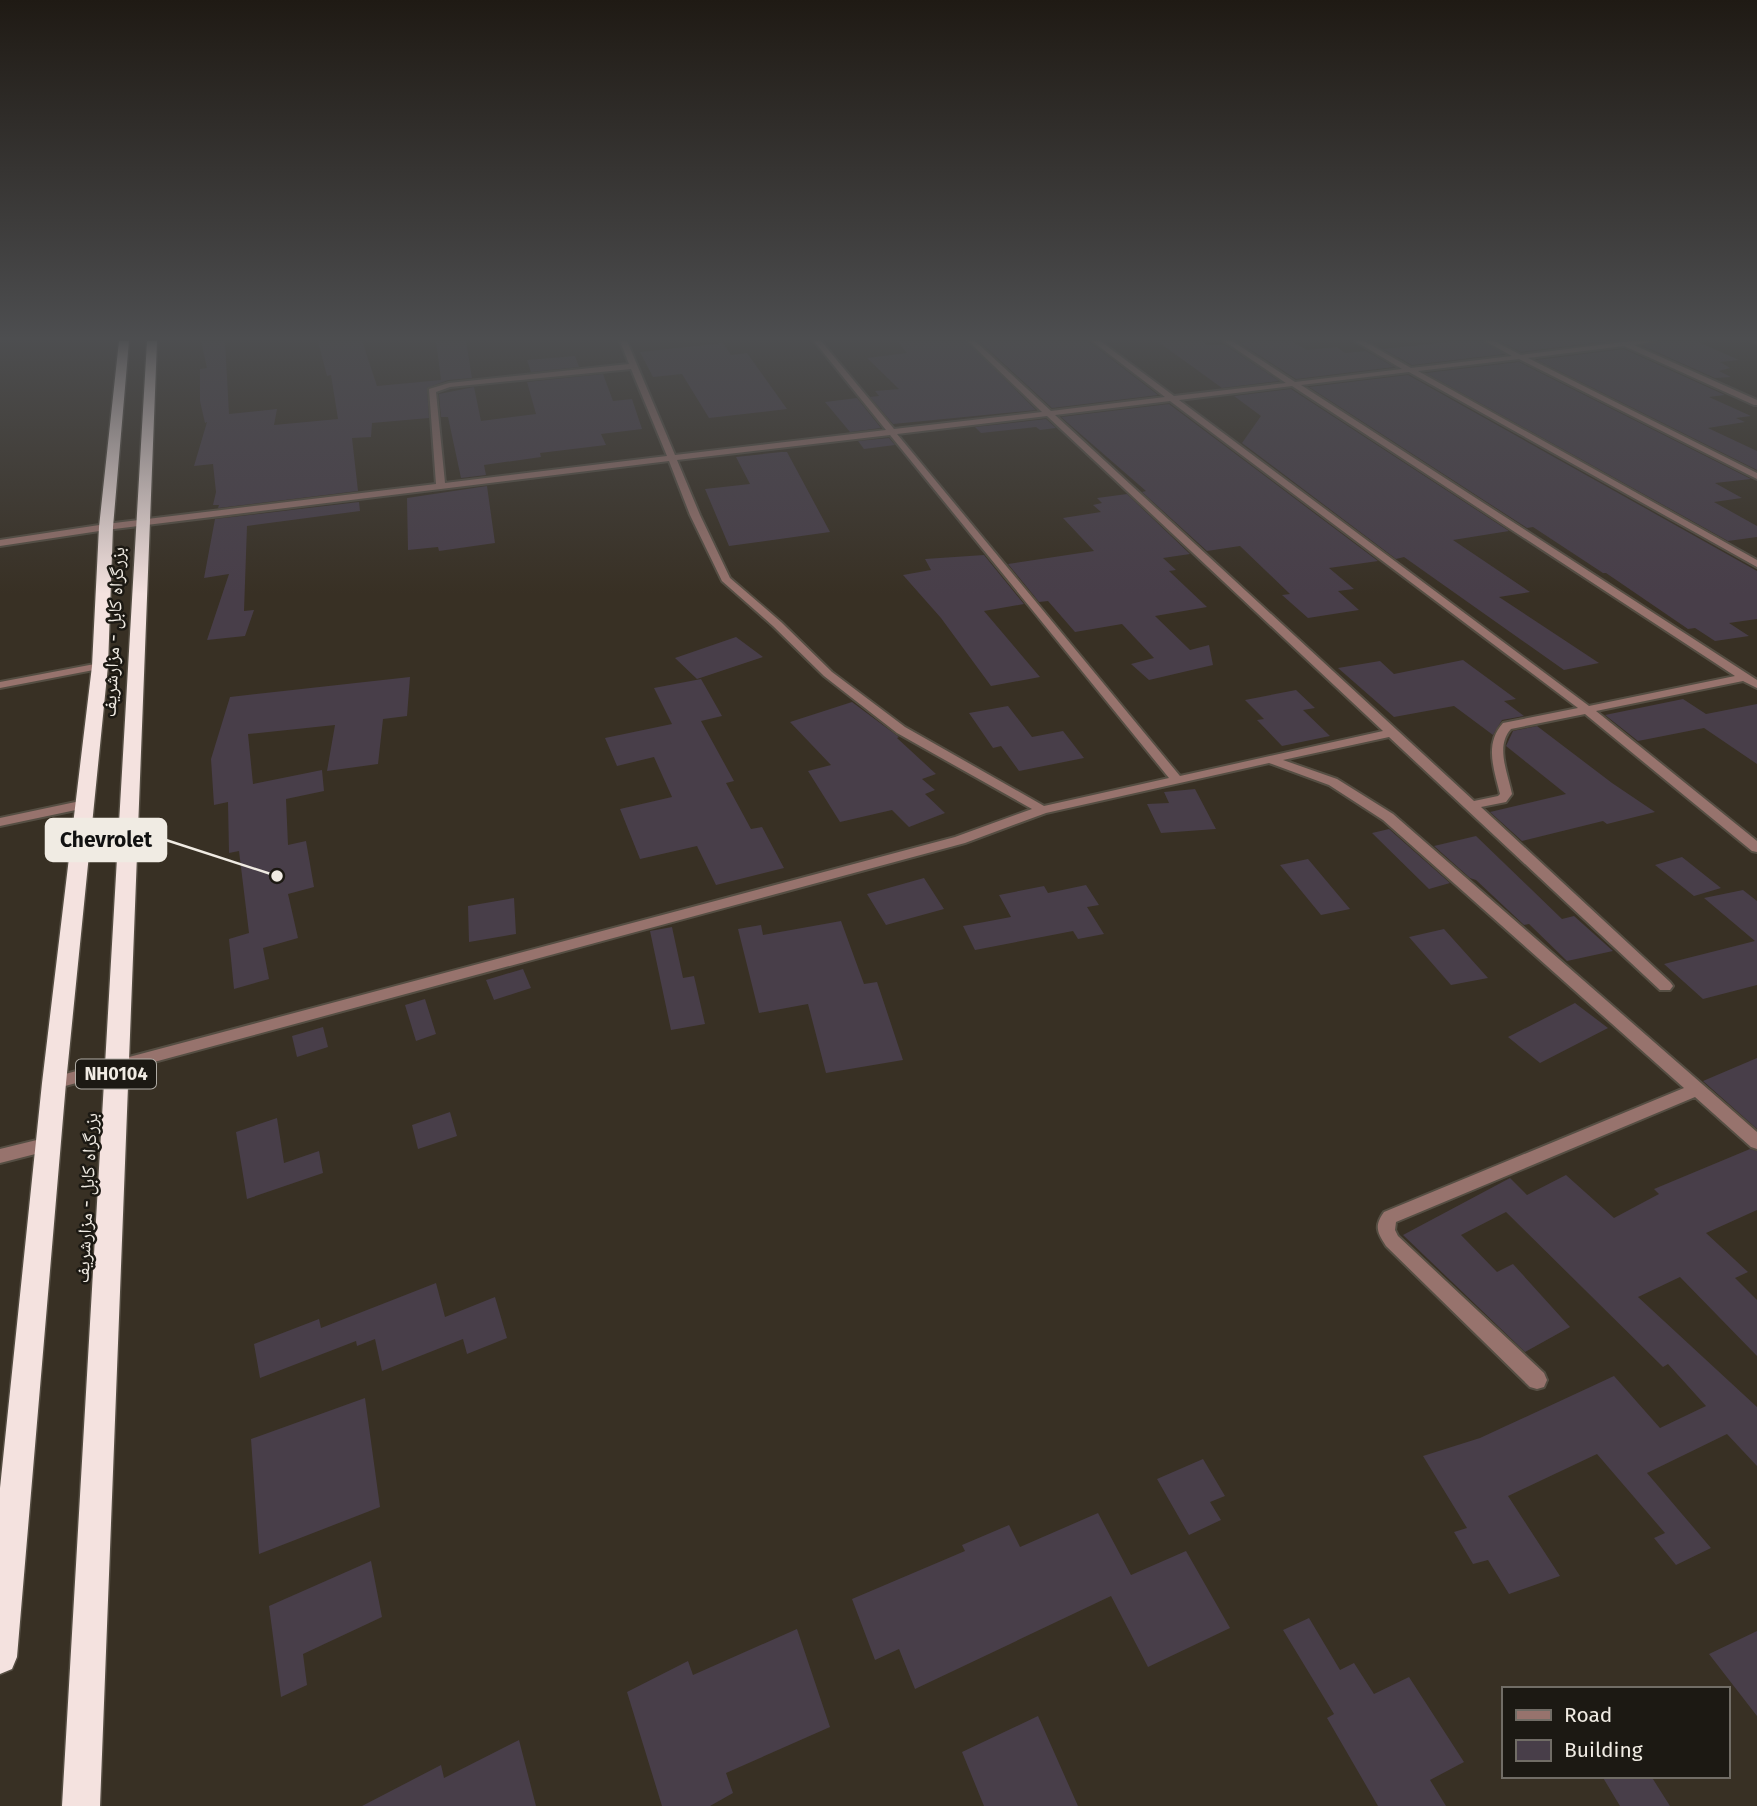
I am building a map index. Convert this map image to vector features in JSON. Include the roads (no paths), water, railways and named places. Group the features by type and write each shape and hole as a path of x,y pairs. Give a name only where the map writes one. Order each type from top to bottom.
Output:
{"highway":[{"name":"بزرگراه کابل - مزارشریف","path":"0,1657 9,1472 49,1144 100,666 106,527 116,425"},
{"name":"بزرگراه کابل - مزارشریف","path":"81,1806 148,425"}],"street":[{"path":"435,425 441,486"},
{"path":"659,425 695,515 726,579 828,674 901,730 1042,810"},
{"path":"888,425 1178,781"},
{"path":"0,544 106,527 951,425"},
{"path":"1060,425 1665,986"},
{"path":"1210,425 1584,708 1757,848"},
{"path":"1358,425 1757,685"},
{"path":"1509,425 1757,565"},
{"path":"1656,425 1757,476"},
{"path":"0,685 100,666"},
{"path":"1470,806 1502,799 1506,794 1496,742 1499,731 1507,726 1584,708 1745,677"},
{"path":"54,1083 960,840 1042,810 1274,761 1390,733"},
{"path":"1274,761 1333,782 1388,817 1757,1142"},
{"path":"0,822 85,804"},
{"path":"1537,1380 1392,1241 1385,1224 1390,1217 1695,1090"},
{"path":"0,1156 49,1144"}],"place":[{"name":"Chevrolet","path":"277,876"}]}
